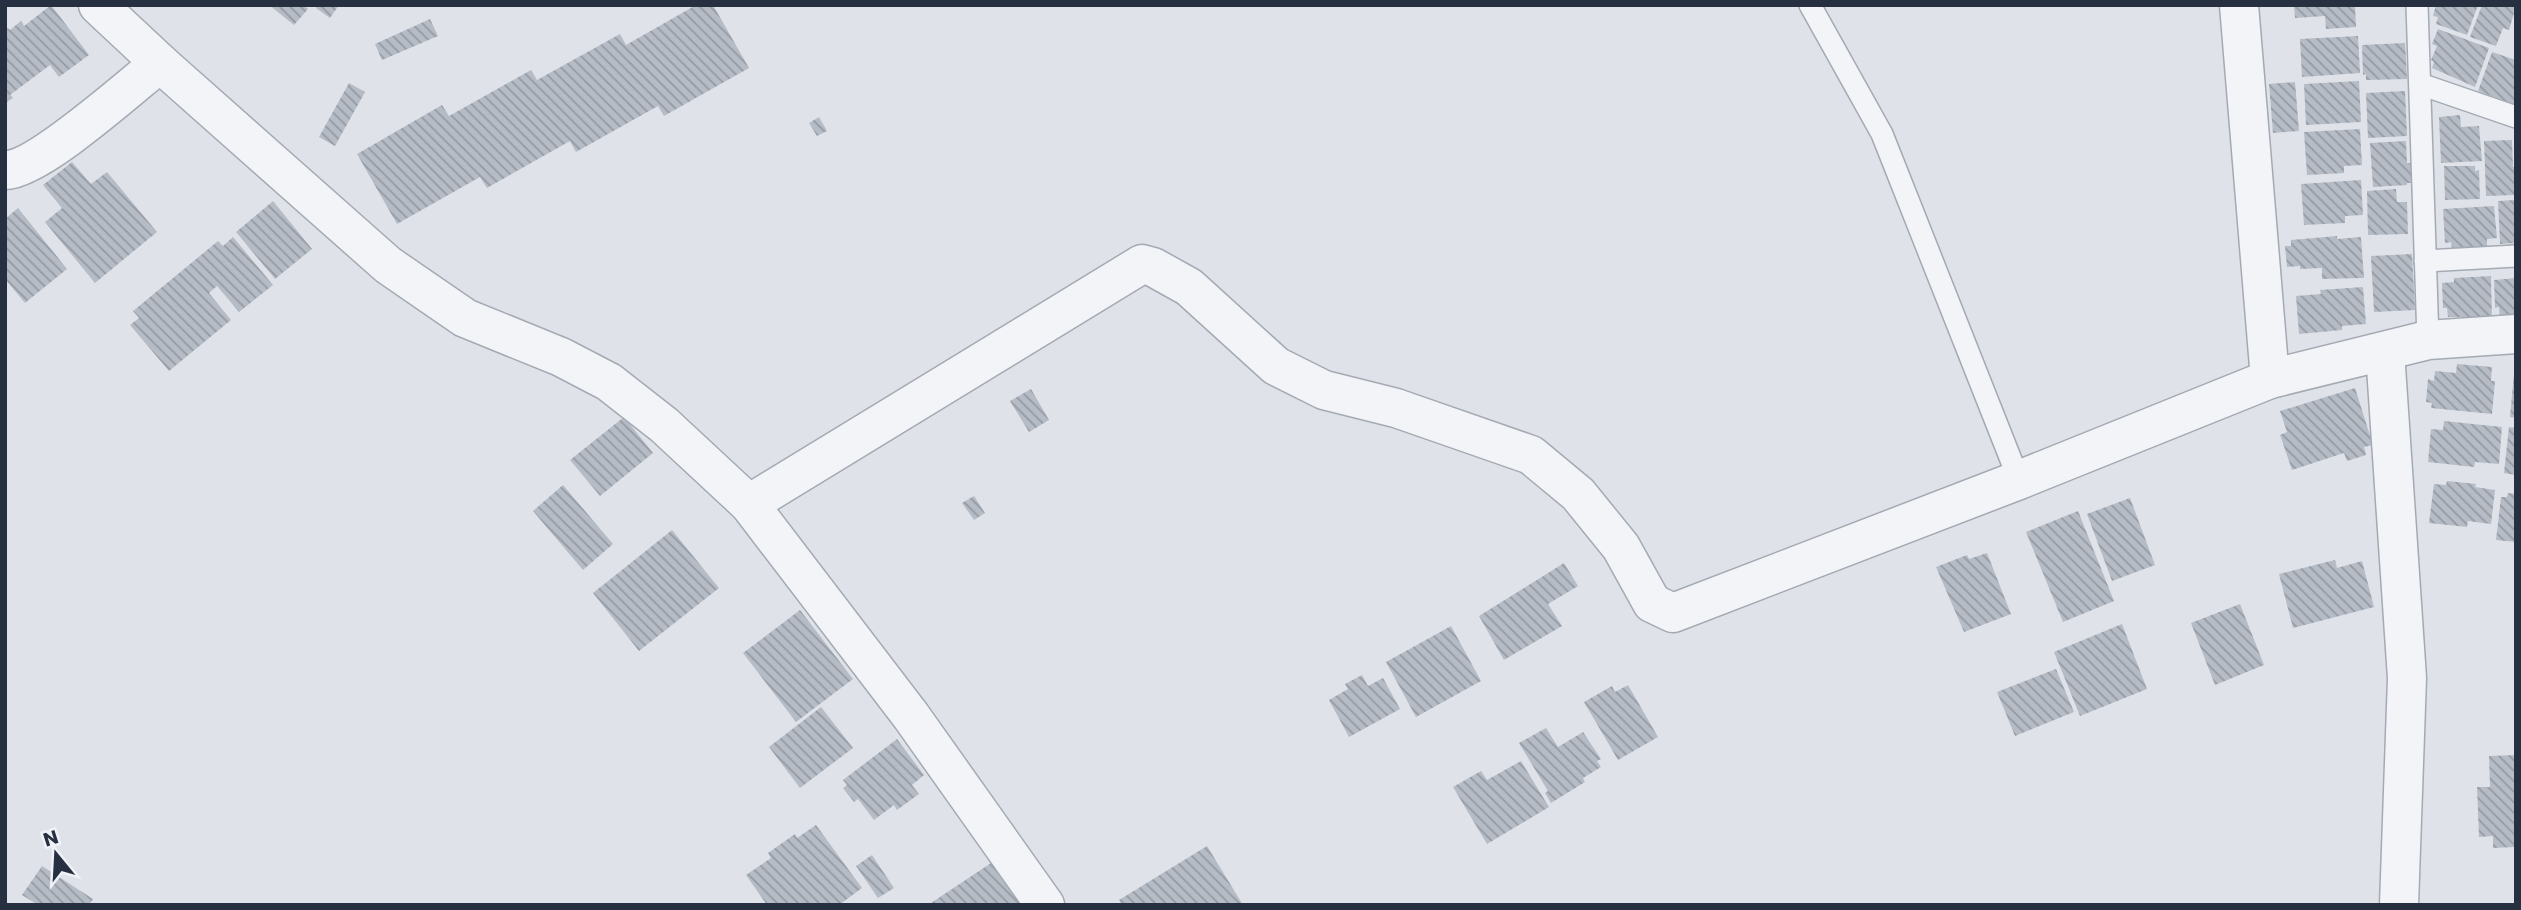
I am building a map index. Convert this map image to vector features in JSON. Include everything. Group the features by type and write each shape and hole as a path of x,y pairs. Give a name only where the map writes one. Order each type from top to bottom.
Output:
{"street":[{"path":"98,5 388,265 465,318 561,357 608,382 664,425 748,504 911,716 1045,905"},
{"path":"2239,5 2270,379"},
{"path":"5,170 13,170 44,154 160,63"},
{"path":"748,504 1142,264 1153,267 1189,287 1276,366 1324,390 1396,408 1531,455 1578,494 1587,505 1621,547 1652,604 1673,613 2019,480 2270,379 2428,340 2516,334"},
{"path":"2385,352 2407,678 2399,905"}],"lane":[{"path":"1810,5 1882,134 2019,480"},
{"path":"2417,5 2428,340"},
{"path":"2420,84 2516,117"},
{"path":"2425,261 2516,256"}],"building":[{"path":"51,5 89,55 59,77 50,65 10,95 13,98 5,103 5,30 10,30 21,21 24,26"},
{"path":"269,5 304,5 308,9 294,25"},
{"path":"318,5 339,5 330,18 316,8"},
{"path":"696,5 713,5 749,68 664,116 658,106 576,152 570,141 487,188 480,177 397,224 357,154 442,105 449,116 531,70 537,80 620,34 626,45"},
{"path":"2294,5 2355,5 2356,27 2326,29 2325,16 2295,18"},
{"path":"2436,5 2478,5 2467,35 2436,24 2438,17 2433,16"},
{"path":"2482,5 2516,6 2509,30 2503,28 2496,46 2470,37"},
{"path":"430,19 438,36 382,60 375,44"},
{"path":"2438,29 2489,48 2475,87 2432,68 2434,62 2431,60 2437,46 2432,44"},
{"path":"2358,36 2360,73 2302,77 2300,39"},
{"path":"2405,43 2407,79 2366,80 2366,74 2363,75 2362,45"},
{"path":"2492,52 2516,60 2516,105 2478,91"},
{"path":"2359,81 2361,122 2306,125 2304,84"},
{"path":"2295,82 2299,131 2273,133 2269,84"},
{"path":"349,83 365,92 335,146 319,137"},
{"path":"2405,91 2407,136 2368,138 2366,93"},
{"path":"2460,115 2461,127 2479,126 2482,161 2441,163 2439,117"},
{"path":"819,117 827,131 817,136 809,123"},
{"path":"2360,129 2362,165 2344,166 2344,173 2307,175 2304,132"},
{"path":"2512,140 2516,195 2486,196 2484,141"},
{"path":"2406,141 2407,163 2411,163 2412,183 2373,187 2370,143"},
{"path":"72,162 91,184 107,172 157,232 95,283 45,222 62,208 43,185"},
{"path":"2444,166 2475,166 2475,171 2479,170 2480,199 2445,200"},
{"path":"2361,180 2363,215 2345,216 2345,223 2304,225 2301,184"},
{"path":"2396,189 2397,202 2407,202 2408,234 2368,235 2367,191"},
{"path":"2516,200 2516,243 2500,244 2498,201"},
{"path":"273,201 312,249 275,279 236,232"},
{"path":"2494,206 2497,238 2487,239 2487,246 2452,249 2451,242 2445,243 2443,209"},
{"path":"18,208 67,269 25,303 5,279 5,219"},
{"path":"2337,236 2337,239 2361,237 2364,278 2322,279 2322,268 2287,267 2285,246 2291,246 2291,240"},
{"path":"233,237 273,285 239,312 217,286 209,293 231,320 169,371 130,325 139,318 133,311 218,241 223,246"},
{"path":"2412,254 2415,310 2374,312 2371,256"},
{"path":"2491,276 2492,319 2465,321 2464,317 2448,317 2447,308 2443,308 2442,283 2454,282 2454,278"},
{"path":"2516,278 2516,320 2500,321 2499,307 2495,308 2494,280"},
{"path":"2363,287 2366,324 2342,326 2342,330 2299,334 2296,296 2321,294 2320,290"},
{"path":"2457,364 2492,367 2491,381 2495,381 2492,414 2431,408 2432,403 2426,402 2428,379 2434,381 2435,371 2456,373"},
{"path":"2516,373 2516,418 2510,417"},
{"path":"2355,388 2373,445 2364,447 2366,455 2347,461 2344,453 2292,470 2280,435 2287,432 2280,411"},
{"path":"1031,389 1049,420 1029,432 1010,401"},
{"path":"624,417 653,453 600,496 570,460"},
{"path":"2444,421 2502,427 2499,464 2475,462 2474,467 2428,462 2431,429 2443,430"},
{"path":"2509,427 2516,428 2516,475 2504,473"},
{"path":"2447,481 2476,484 2475,487 2495,490 2491,524 2468,521 2467,527 2429,523 2434,484 2446,485"},
{"path":"563,485 613,544 583,570 533,511"},
{"path":"2508,493 2516,494 2516,542 2496,540 2501,497 2507,497"},
{"path":"974,496 985,513 974,520 962,503"},
{"path":"2130,498 2155,565 2112,581 2087,514"},
{"path":"2078,511 2114,601 2063,622 2026,532"},
{"path":"672,530 719,588 639,651 593,593"},
{"path":"1987,553 2011,614 1964,632 1936,567 1967,555 1969,559"},
{"path":"2335,560 2337,568 2362,561 2374,607 2293,628 2279,574"},
{"path":"1564,563 1578,586 1548,604 1562,626 1504,660 1479,616"},
{"path":"2240,604 2264,665 2215,685 2191,623"},
{"path":"800,610 853,679 796,722 743,653"},
{"path":"2122,624 2147,689 2080,716 2054,652"},
{"path":"1451,626 1481,681 1416,717 1386,662"},
{"path":"2056,669 2074,712 2015,736 1997,692"},
{"path":"1362,675 1368,686 1383,678 1400,709 1349,737 1329,700 1348,689 1345,684"},
{"path":"1628,685 1658,737 1618,760 1584,702 1612,686 1615,692"},
{"path":"821,707 853,748 800,788 769,747"},
{"path":"1546,728 1558,747 1583,732 1601,759 1597,761 1601,767 1583,778 1585,782 1551,803 1545,793 1548,791 1519,743"},
{"path":"897,739 924,775 912,785 919,794 897,810 894,805 874,820 858,799 854,802 843,788 847,785 843,780"},
{"path":"2516,755 2516,847 2493,848 2493,836 2479,837 2477,787 2490,787 2489,756"},
{"path":"1521,761 1549,807 1487,844 1453,787 1481,771 1487,780"},
{"path":"816,825 862,888 839,905 767,905 746,875 771,858 768,853 795,834 797,838"},
{"path":"1207,846 1243,905 1122,905 1119,900"},
{"path":"872,855 894,888 878,898 856,866"},
{"path":"994,861 1023,904 928,905"},
{"path":"42,866 93,899 89,905 38,905 22,895"}]}
